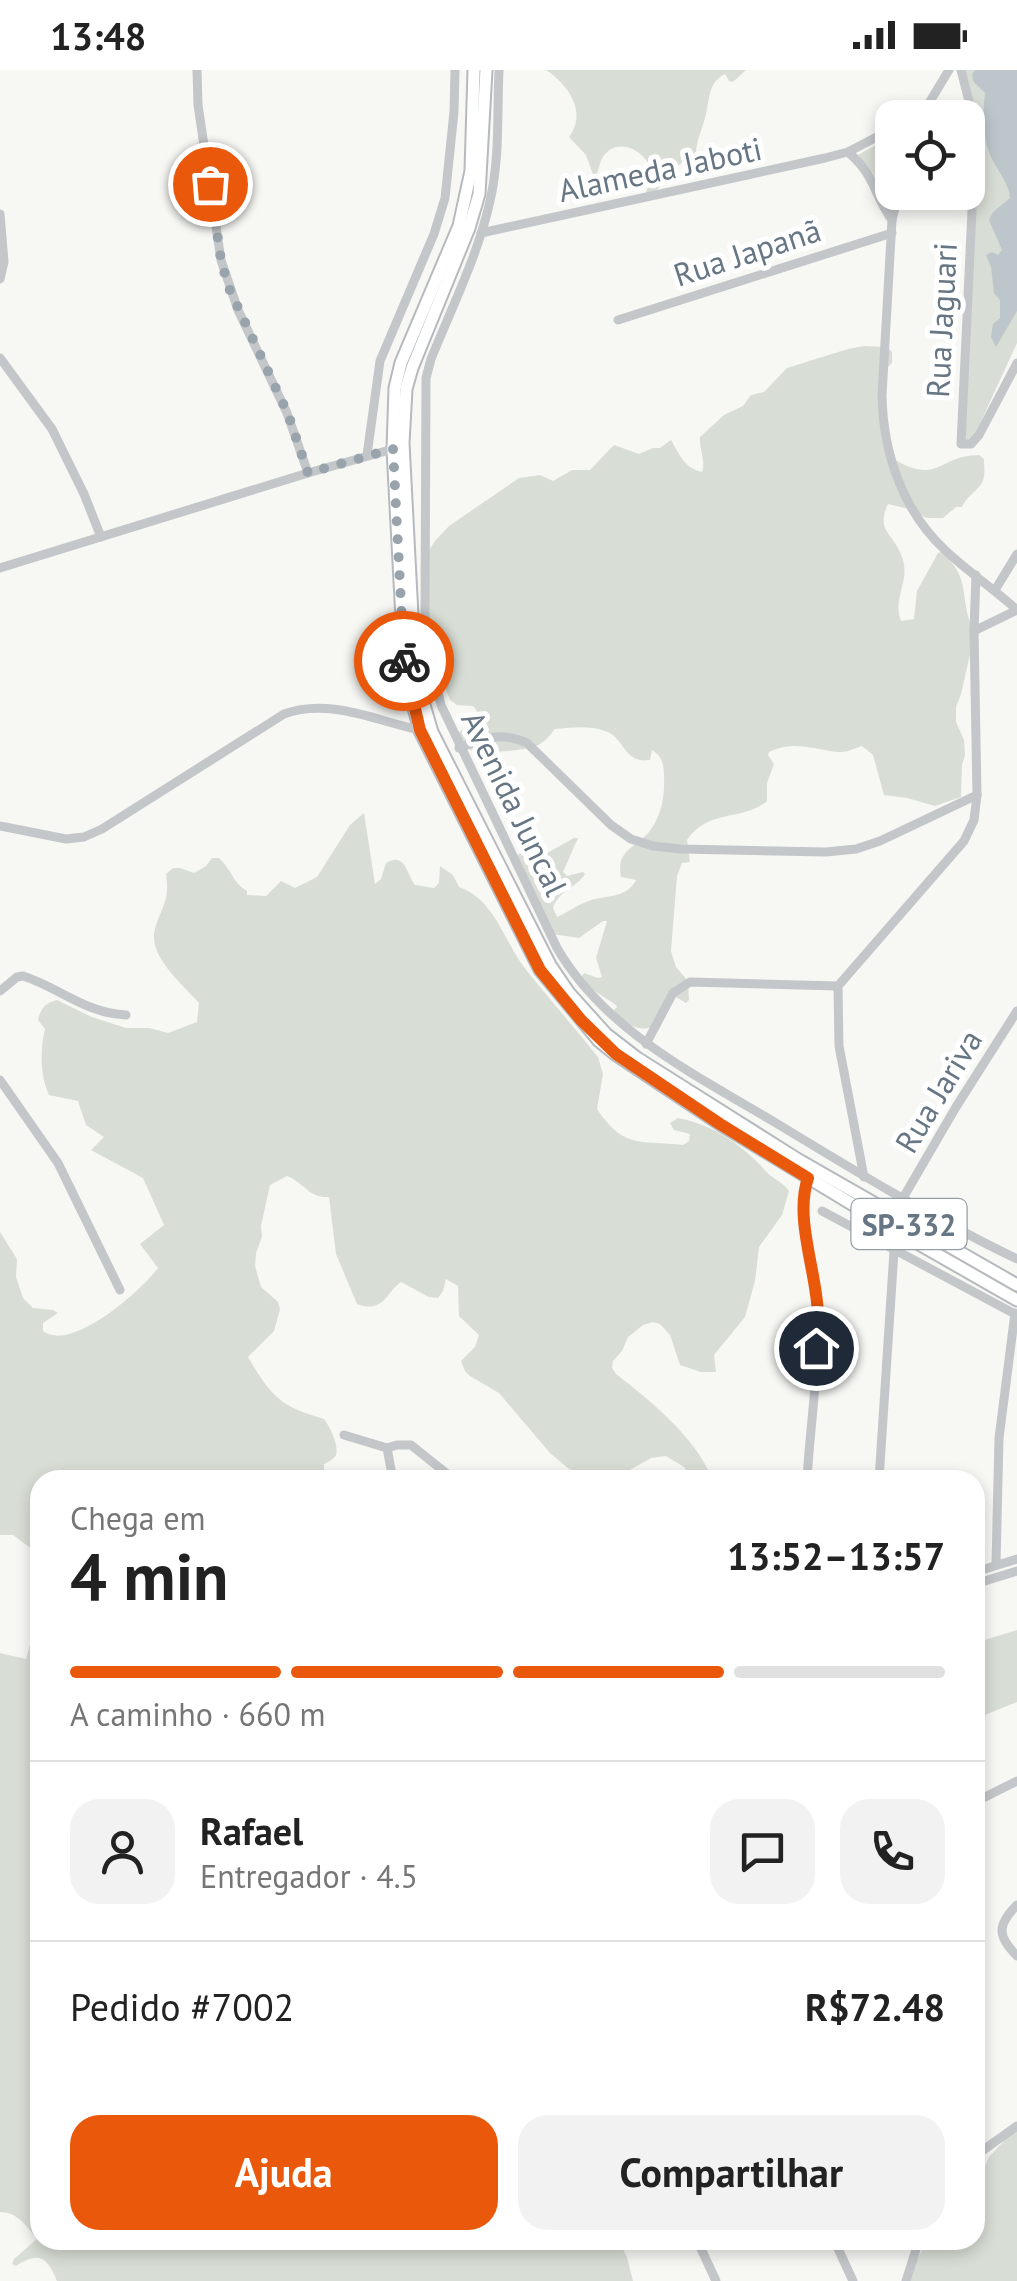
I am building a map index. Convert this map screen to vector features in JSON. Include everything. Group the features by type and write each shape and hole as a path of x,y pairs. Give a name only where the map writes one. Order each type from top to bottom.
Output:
{"main road":[{"name":"SP-332","path":"474,70 471,171 459,226 402,363 396,388 393,449 404,657 408,685 426,731 540,970 599,1040 720,1124 1016,1307"},
{"name":"SP-332","path":"486,70 478,194 469,228 412,368 404,408 414,654 426,731 550,965 606,1034 637,1058 797,1159 1017,1285"},
{"path":"1005,1278 1016,1307"}],"street":[{"path":"197,70 221,260 238,310 288,414 308,473"},
{"path":"367,455 380,361 434,234 444,198 455,70"},
{"name":"Avenida Juncal","path":"499,70 491,198 482,234 431,359 426,389 425,619 440,705 566,963 598,1002 646,1044 864,1177 1017,1258"},
{"path":"932,100 949,70"},
{"name":"Rua Jaguari","path":"961,70 974,132 961,444 971,444 980,435 1017,363"},
{"name":"Alameda Jaboti","path":"482,234 848,152 875,138"},
{"path":"848,152 867,171 892,220"},
{"path":"894,210 883,424 894,472 926,528 944,550 1017,610 974,631"},
{"path":"0,214 4,262 0,279"},
{"name":"Rua Japanã","path":"618,320 892,232"},
{"path":"0,358 52,429 101,536"},
{"path":"0,568 393,449"},
{"path":"995,590 1017,554"},
{"path":"864,1177 840,1046 838,986 964,841 974,820 976,574"},
{"path":"0,826 66,839 84,837 298,709 344,710 426,731"},
{"path":"459,748 499,735 515,737 527,743 611,825 653,846 681,850 856,849 977,794"},
{"path":"0,991 22,976 96,1011 126,1015"},
{"path":"646,1044 673,993 690,982 838,986"},
{"name":"Rua Jariva","path":"903,1198 1017,1011"},
{"path":"0,1080 58,1164 120,1290"},
{"path":"808,1178 804,1217 818,1314 808,1470"},
{"path":"822,1211 894,1251 1016,1307 999,1438 997,1570"},
{"path":"880,1470 894,1251"},
{"path":"1005,1278 1017,1258"},
{"path":"344,1435 386,1448 411,1444 442,1470"},
{"path":"386,1448 391,1470"},
{"path":"985,1578 1017,1559"},
{"path":"985,1571 1017,1571"},
{"path":"985,1797 1017,1781"},
{"path":"1017,1905 1004,1918 1002,1932 1017,1956"},
{"path":"985,2149 1017,2126"},
{"path":"702,2250 716,2281"},
{"path":"839,2250 853,2281"},
{"path":"906,2281 915,2250"}],"shaded area":[{"path":"546,70 746,70 733,82 725,74 715,82 696,152 649,195 646,192 650,167 642,155 629,148 608,151 595,180 586,155 569,137 577,118 573,100 562,83"},
{"path":"964,70 1017,70 1017,343 972,441 963,439 975,210 985,210 985,100 972,100"},
{"path":"975,70 1017,70 1017,311 996,347 991,337 993,324 1000,318 1000,300 994,293 986,255 998,255 1002,250 989,220 1010,198 987,145 985,93 973,81"},
{"path":"875,146 875,179 873,174 858,155"},
{"path":"864,346 887,347 892,352 892,363 882,373 884,418 895,460 921,470 966,456 979,455 984,459 983,480 962,507 956,507 943,518 926,518 913,510 888,504 884,521 904,566 901,621 914,619 917,591 938,553 951,562 962,581 975,633 956,707 965,755 961,797 935,806 884,795 873,755 862,746 840,752 795,746 769,752 774,764 767,783 767,801 705,823 687,840 690,862 682,863 677,876 671,951 676,967 688,981 689,1000 686,1003 674,996 656,1024 645,1029 632,1026 617,1015 616,1005 590,988 582,976 584,973 602,977 596,958 607,921 579,938 552,934 515,859 520,853 549,852 578,838 563,872 567,876 585,874 556,902 553,908 557,917 586,902 626,891 636,880 621,877 621,861 649,832 659,813 664,792 662,762 652,750 650,760 634,758 612,734 586,727 555,729 539,745 519,750 486,752 459,746 457,734 473,721 477,711 473,706 457,705 450,700 431,654 422,597 427,553 449,526 519,478 540,475 553,481 572,470 590,470 614,445 639,454 671,440 686,464 702,472 700,437 724,415 743,406 751,395 764,392 787,368"},
{"path":"364,813 375,884 386,863 397,860 415,885 434,888 439,883 440,866 491,912 527,971 598,1057 603,1074 597,1109 616,1131 635,1140 683,1145 690,1134 674,1130 670,1123 678,1118 699,1124 737,1145 789,1191 782,1215 759,1247 745,1317 714,1355 716,1372 680,1365 670,1335 653,1322 628,1337 613,1361 616,1374 683,1434 708,1470 686,1470 666,1456 651,1458 630,1470 569,1469 550,1453 499,1393 465,1371 461,1361 475,1347 479,1335 459,1316 458,1286 446,1279 438,1298 401,1282 379,1304 357,1304 336,1254 329,1197 311,1193 287,1176 270,1185 255,1266 261,1287 278,1302 280,1309 274,1331 248,1357 278,1398 324,1419 337,1451 334,1458 324,1464 324,1470 30,1470 30,1548 13,1535 0,1535 0,1232 17,1259 16,1277 23,1298 33,1308 58,1313 43,1323 43,1331 55,1336 70,1334 105,1316 149,1278 158,1268 140,1244 164,1225 143,1178 91,1150 104,1137 86,1125 78,1101 49,1095 42,1071 45,1029 38,1020 41,1012 57,1000 126,1028 168,1033 197,1022 199,1003 168,969 156,949 155,929 166,897 166,874 173,868 194,873 212,858 219,858 247,895 266,896 281,881 295,888 317,877 350,825"},
{"path":"1017,1630 1017,1702 985,1715 985,1640"},
{"path":"30,1645 30,2230 17,2217 0,2212 0,1653 26,1659"},
{"path":"1017,2127 1017,2281 906,2281 923,2250 985,2250 985,2166"},
{"path":"30,2245 30,2250 623,2250 633,2281 57,2281 42,2259 16,2266 12,2264"}],"way so far":[{"path":"210,184 228,286 288,414 308,473 393,449 404,661"}],"route":[{"path":"404,661 420,730 540,970 562,999 616,1054 808,1178 804,1217 818,1314 816,1348"}]}
